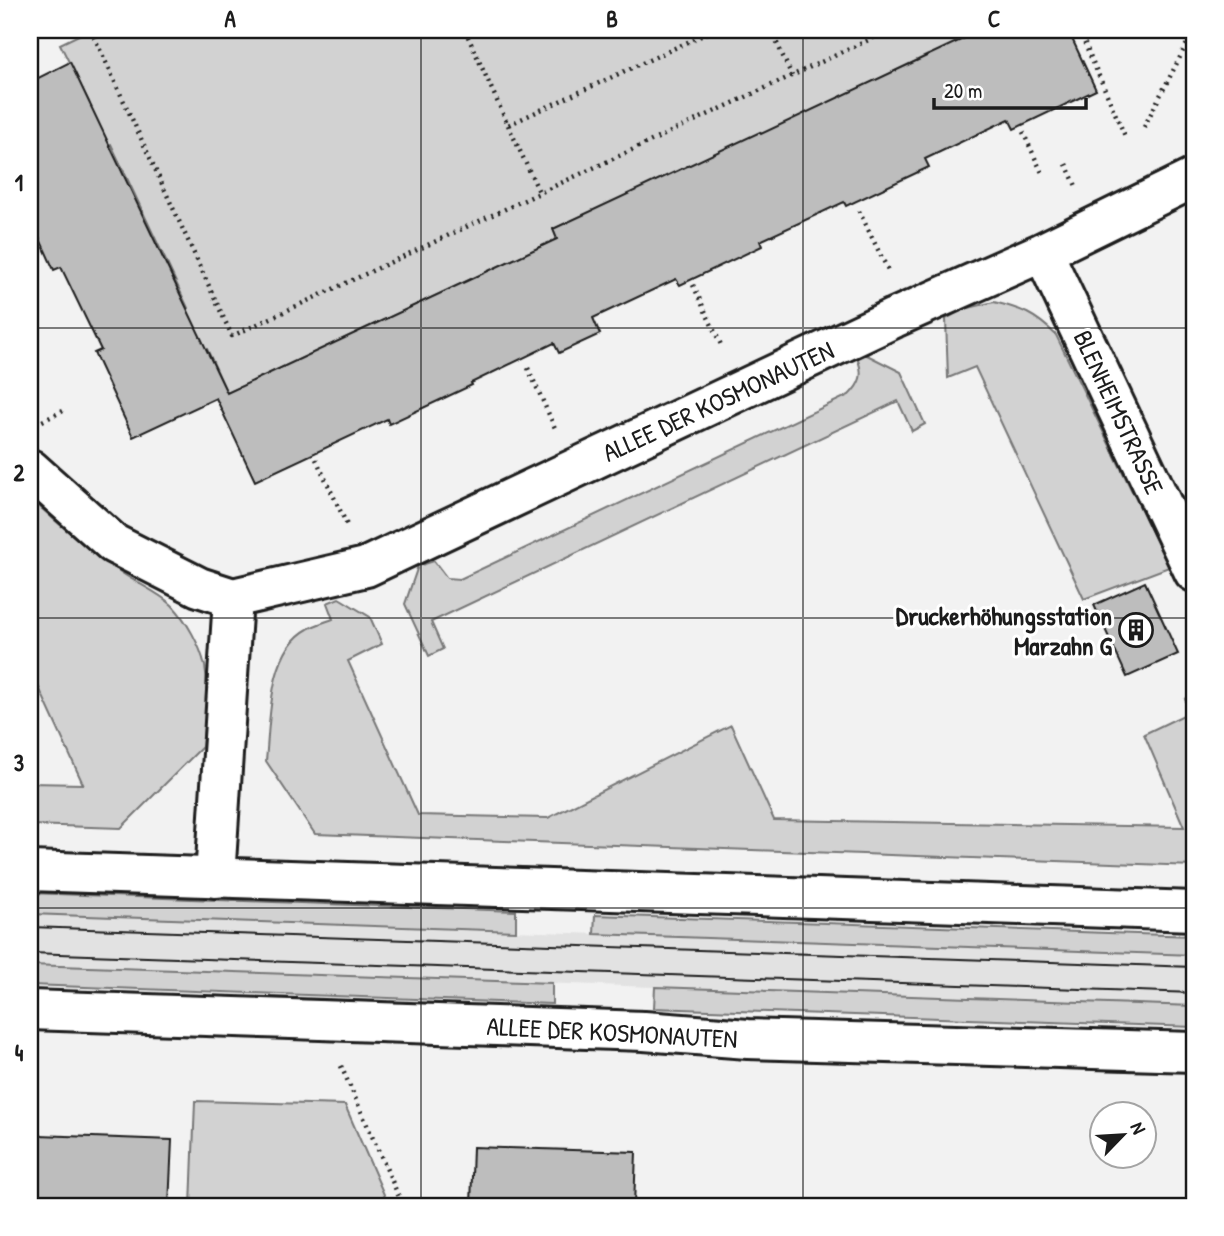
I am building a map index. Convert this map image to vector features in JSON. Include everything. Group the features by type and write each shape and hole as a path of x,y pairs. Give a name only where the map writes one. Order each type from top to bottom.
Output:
{"main road":[{"name":"ALLEE DER KOSMONAUTEN","path":"233,598 366,567 908,312 1043,252 1194,178"},
{"name":"BLENHEIMSTRASSE","path":"1043,252 1194,572"},
{"path":"30,469 114,544 199,587 233,598 215,878"},
{"path":"30,871 1194,911"},
{"name":"ALLEE DER KOSMONAUTEN","path":"30,1010 645,1031 761,1039 1194,1052"}],"path":[{"path":"91,30 232,336 890,30"},
{"path":"465,30 540,194"},
{"path":"508,125 714,30"},
{"path":"771,30 792,76"},
{"path":"1079,30 1125,136"},
{"path":"1144,127 1194,30"},
{"path":"1023,132 1043,175"},
{"path":"859,211 908,312"},
{"path":"693,285 742,390"},
{"path":"528,368 573,470"},
{"path":"36,424 63,411"},
{"path":"316,459 366,567"},
{"path":"339,1061 403,1206"}],"shaded area":[{"path":"89,30 982,30 967,37 971,45 928,55 802,116 553,229 557,239 227,393 207,349 198,352 179,312 188,308 111,144 103,148 89,102 60,44"},
{"path":"994,302 1028,313 1056,335 1169,567 1084,599 975,367 948,378 946,319 964,309"},
{"path":"865,354 901,372 925,424 912,431 898,401 431,622 443,649 429,656 405,604 418,566 434,561 447,578 460,579 849,395 860,378 857,358"},
{"path":"30,498 98,555 172,605 192,634 205,666 207,696 202,747 121,828 30,825 30,783 83,784 30,668"},
{"path":"339,598 370,617 382,644 348,661 418,815 548,818 731,725 774,820 1184,827 1144,734 1190,712 1185,699 1194,695 1194,866 315,834 266,761 270,708 278,670 285,653 295,639 308,629 333,619 327,603"},
{"path":"30,893 516,911 516,931 30,914"},
{"path":"30,914 1194,955 1194,1006 30,965"},
{"path":"595,915 1194,936 1194,955 594,934"},
{"path":"30,965 552,983 552,1004 30,985"},
{"path":"655,987 1194,1006 1194,1027 654,1008"},
{"path":"195,1101 345,1105 389,1206 191,1206"}],"building":[{"path":"982,30 1068,30 1096,90 1014,129 1009,119 925,159 929,167 846,206 844,202 760,241 762,246 680,285 676,279 593,318 600,334 559,353 554,343 389,424 387,419 255,481 216,398 133,437 94,353 101,350 61,267 54,270 30,217 30,82 70,62 227,393 557,239 553,229"},
{"name":"Druckerhöhungsstation Marzahn G","path":"1145,582 1178,654 1127,677 1094,605"},
{"path":"39,1135 172,1140 169,1206 37,1206"},
{"path":"473,1147 636,1152 634,1206 471,1206"}],"tram line":[{"path":"30,927 1194,967"},
{"path":"30,953 1194,993"}],"place":[{"name":"Druckerhöhungsstation Marzahn G","path":"1136,630"}]}
